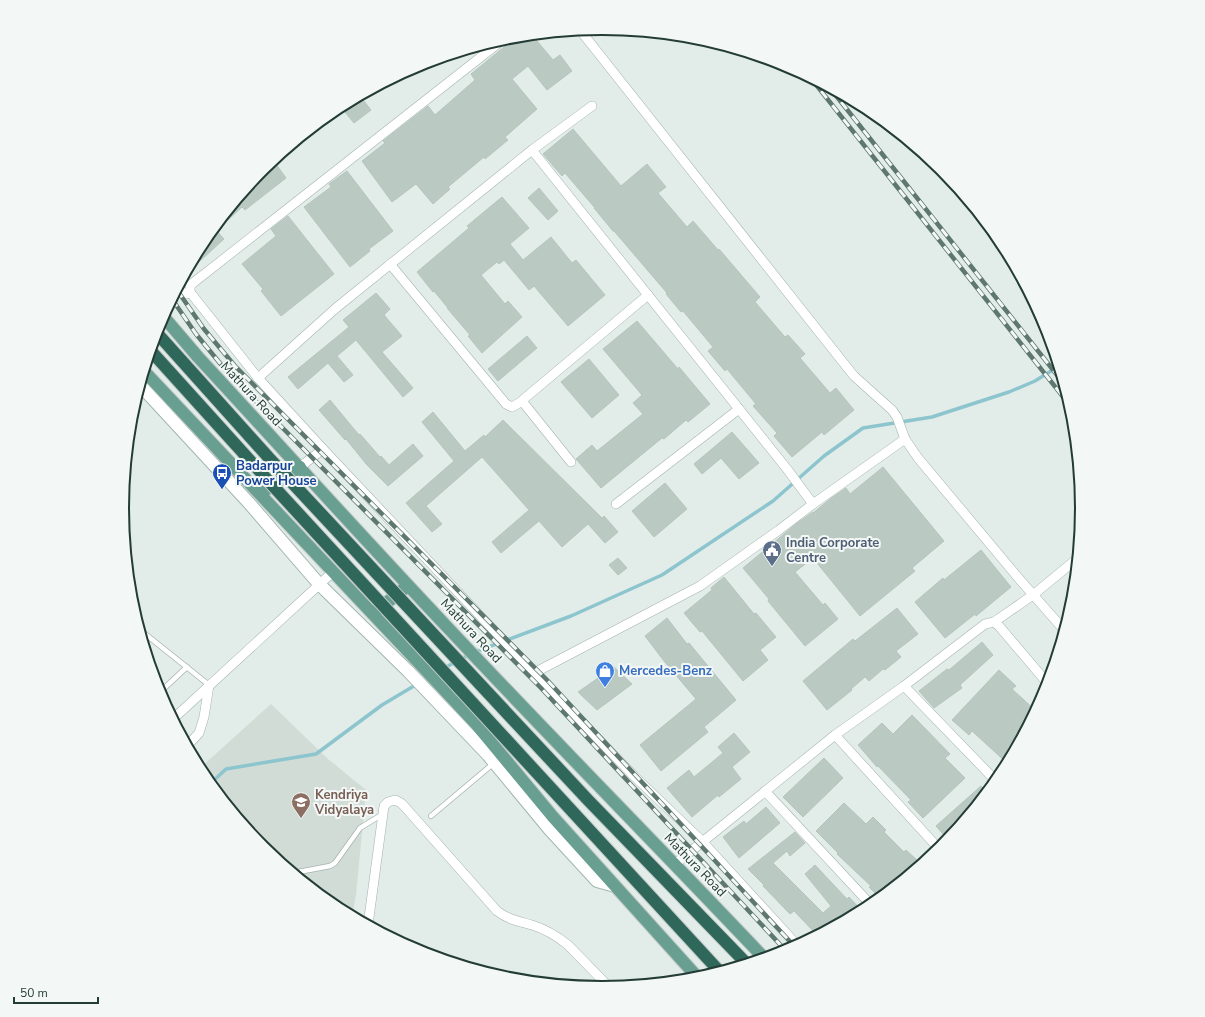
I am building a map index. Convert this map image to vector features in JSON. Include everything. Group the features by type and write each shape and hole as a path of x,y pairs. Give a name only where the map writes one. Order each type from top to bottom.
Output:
{"highway":[{"path":"161,338 275,463 588,800 744,960"},
{"path":"154,355 716,968"}],"main road":[{"name":"Mathura Road","path":"168,321 198,357 471,653 761,955"},
{"path":"148,375 334,571 476,724 553,817 694,973"},
{"path":"260,494 300,467"},
{"path":"373,614 408,585"}],"street":[{"path":"584,36 854,376 888,404 899,421 905,439 918,458 1061,627"},
{"path":"492,48 217,264 190,286 190,292 258,378 323,449 502,640 634,776 702,841 794,941"},
{"path":"258,378 323,319 390,264 532,150 592,106"},
{"path":"532,150 787,469 813,504"},
{"path":"390,264 506,404 512,406 522,401 648,295"},
{"path":"182,292 183,294 190,292"},
{"path":"144,390 249,503 319,584 428,691 494,763 550,830 597,881 615,886"},
{"path":"522,401 571,462"},
{"path":"616,504 739,409"},
{"path":"534,673 700,586 905,439"},
{"path":"300,467 323,449"},
{"path":"249,503 260,494"},
{"path":"675,864 835,735 904,686 985,624 994,622 1033,595 1073,562"},
{"path":"177,715 334,571"},
{"path":"994,622 1044,679"},
{"path":"191,742 199,733 204,717 209,685"},
{"path":"904,686 992,777"},
{"path":"835,735 935,845"},
{"path":"765,791 867,901"},
{"path":"369,920 384,806 388,802 395,800 401,803 497,911 514,921 541,928 560,939 568,945 604,982"}],"lane":[{"path":"146,635 209,685"},
{"path":"164,688 187,667"},
{"path":"430,816 494,763"},
{"path":"299,872 330,866 335,863 360,828 383,814"}],"shaded area":[{"name":"Kendriya Vidyalaya","path":"271,704 328,759 366,790 353,911 314,884 268,843 227,797 204,764"}],"building":[{"path":"536,40 553,60 560,55 572,71 547,90 528,66 512,79 537,109 505,137 508,140 485,159 484,157 448,187 450,189 433,204 416,184 392,202 362,161 385,143 383,141 428,106 435,115 475,80 471,74 507,45"},
{"path":"363,100 371,110 354,123 345,112"},
{"path":"573,129 621,186 647,164 666,187 658,193 687,227 693,221 718,250 719,249 760,297 755,302 785,337 788,335 805,354 800,358 830,393 836,388 854,410 824,435 822,432 792,457 774,436 777,433 753,406 756,404 727,369 725,371 708,351 713,347 683,311 681,312 666,294 667,293 565,173 562,176 543,154"},
{"path":"277,165 286,178 245,210 242,207 228,220 247,196"},
{"path":"347,171 393,231 369,249 370,251 350,267 304,207 331,187 329,184"},
{"path":"539,188 558,211 548,220 528,198"},
{"path":"502,197 529,228 510,244 523,260 551,237 572,263 576,260 605,295 568,326 534,286 529,290 504,260 499,264 497,262 481,275 505,304 508,301 522,317 482,353 468,336 470,335 417,272 469,228 467,226"},
{"path":"288,216 334,274 281,316 261,291 263,289 242,264 276,236 271,229"},
{"path":"218,232 224,239 197,263"},
{"path":"376,293 390,309 384,315 402,336 382,352 413,388 403,397 356,340 337,356 353,375 344,382 328,363 298,389 288,377 349,327 343,320"},
{"path":"637,321 710,404 688,422 686,420 664,439 662,438 601,488 576,459 592,445 597,451 643,414 633,403 642,395 603,349"},
{"path":"527,336 537,348 498,381 488,369"},
{"path":"589,359 619,395 592,418 561,382"},
{"path":"330,400 359,435 360,434 389,465 413,444 423,456 388,486 367,465 346,439 345,440 319,410"},
{"path":"433,412 465,451 484,435 485,437 503,420 602,518 604,516 618,532 605,543 588,524 562,547 539,521 501,553 492,542 529,510 482,457 426,506 442,524 432,532 406,503 454,461 422,422"},
{"path":"732,432 759,463 739,479 721,458 702,474 694,464"},
{"path":"883,467 944,541 912,568 915,571 860,616 813,558 795,572 823,605 825,603 838,619 805,646 743,568 796,524 813,513 830,499 846,488 850,494"},
{"path":"665,483 687,509 654,537 632,511"},
{"path":"981,550 1011,587 976,616 975,614 945,638 915,602 943,578 944,580"},
{"path":"618,558 627,568 618,575 609,565"},
{"path":"724,577 754,614 756,613 776,637 760,650 768,660 743,681 702,631 700,632 684,613 712,590 711,588"},
{"path":"897,608 918,634 896,651 901,657 869,681 865,677 851,689 852,690 827,710 803,681 853,639 855,641"},
{"path":"667,618 687,644 689,643 736,700 704,727 708,732 661,771 640,745 696,699 645,636"},
{"path":"982,642 993,655 960,685 962,688 934,708 919,691 947,669 949,670"},
{"name":"Mercedes-Benz","path":"614,667 632,684 597,710 578,692"},
{"path":"999,670 1016,686 1012,689 1032,707 1004,760 972,731 969,735 952,720"},
{"path":"912,715 950,754 945,758 965,778 923,818 908,802 911,800 878,766 877,767 858,745 882,723 893,734"},
{"path":"734,733 750,752 732,767 741,779 719,797 718,795 692,817 667,788 689,770 694,777 723,753 718,747"},
{"path":"824,758 843,778 803,817 783,797"},
{"path":"981,786 984,789 944,835 936,826"},
{"path":"844,803 866,824 873,817 886,830 884,832 904,852 906,850 918,861 876,894 869,887 871,886 837,854 838,853 816,831"},
{"path":"766,807 780,823 739,858 723,837 744,821 746,824"},
{"path":"795,832 805,843 790,856 787,851 773,863 823,913 831,906 805,874 815,865 847,899 849,897 858,907 814,932 794,911 790,914 748,869"}],"waterway":[{"path":"461,659 472,653 571,616 662,575 773,501 824,456 863,428 932,417 1009,392 1035,381 1055,369"},
{"path":"443,669 455,662"},
{"path":"215,780 226,769 316,754 382,705 429,677"}],"railway":[{"path":"818,87 1062,396"},
{"path":"837,97 1056,374"},
{"path":"180,295 204,329 235,366 548,681 791,943"},
{"path":"176,304 196,334 228,373 541,688 782,947"}],"place":[{"name":"Badarpur Power House","path":"222,490"},
{"name":"India Corporate Centre","path":"772,567"},
{"name":"Mercedes-Benz","path":"605,688"},
{"name":"Kendriya Vidyalaya","path":"301,819"}]}
